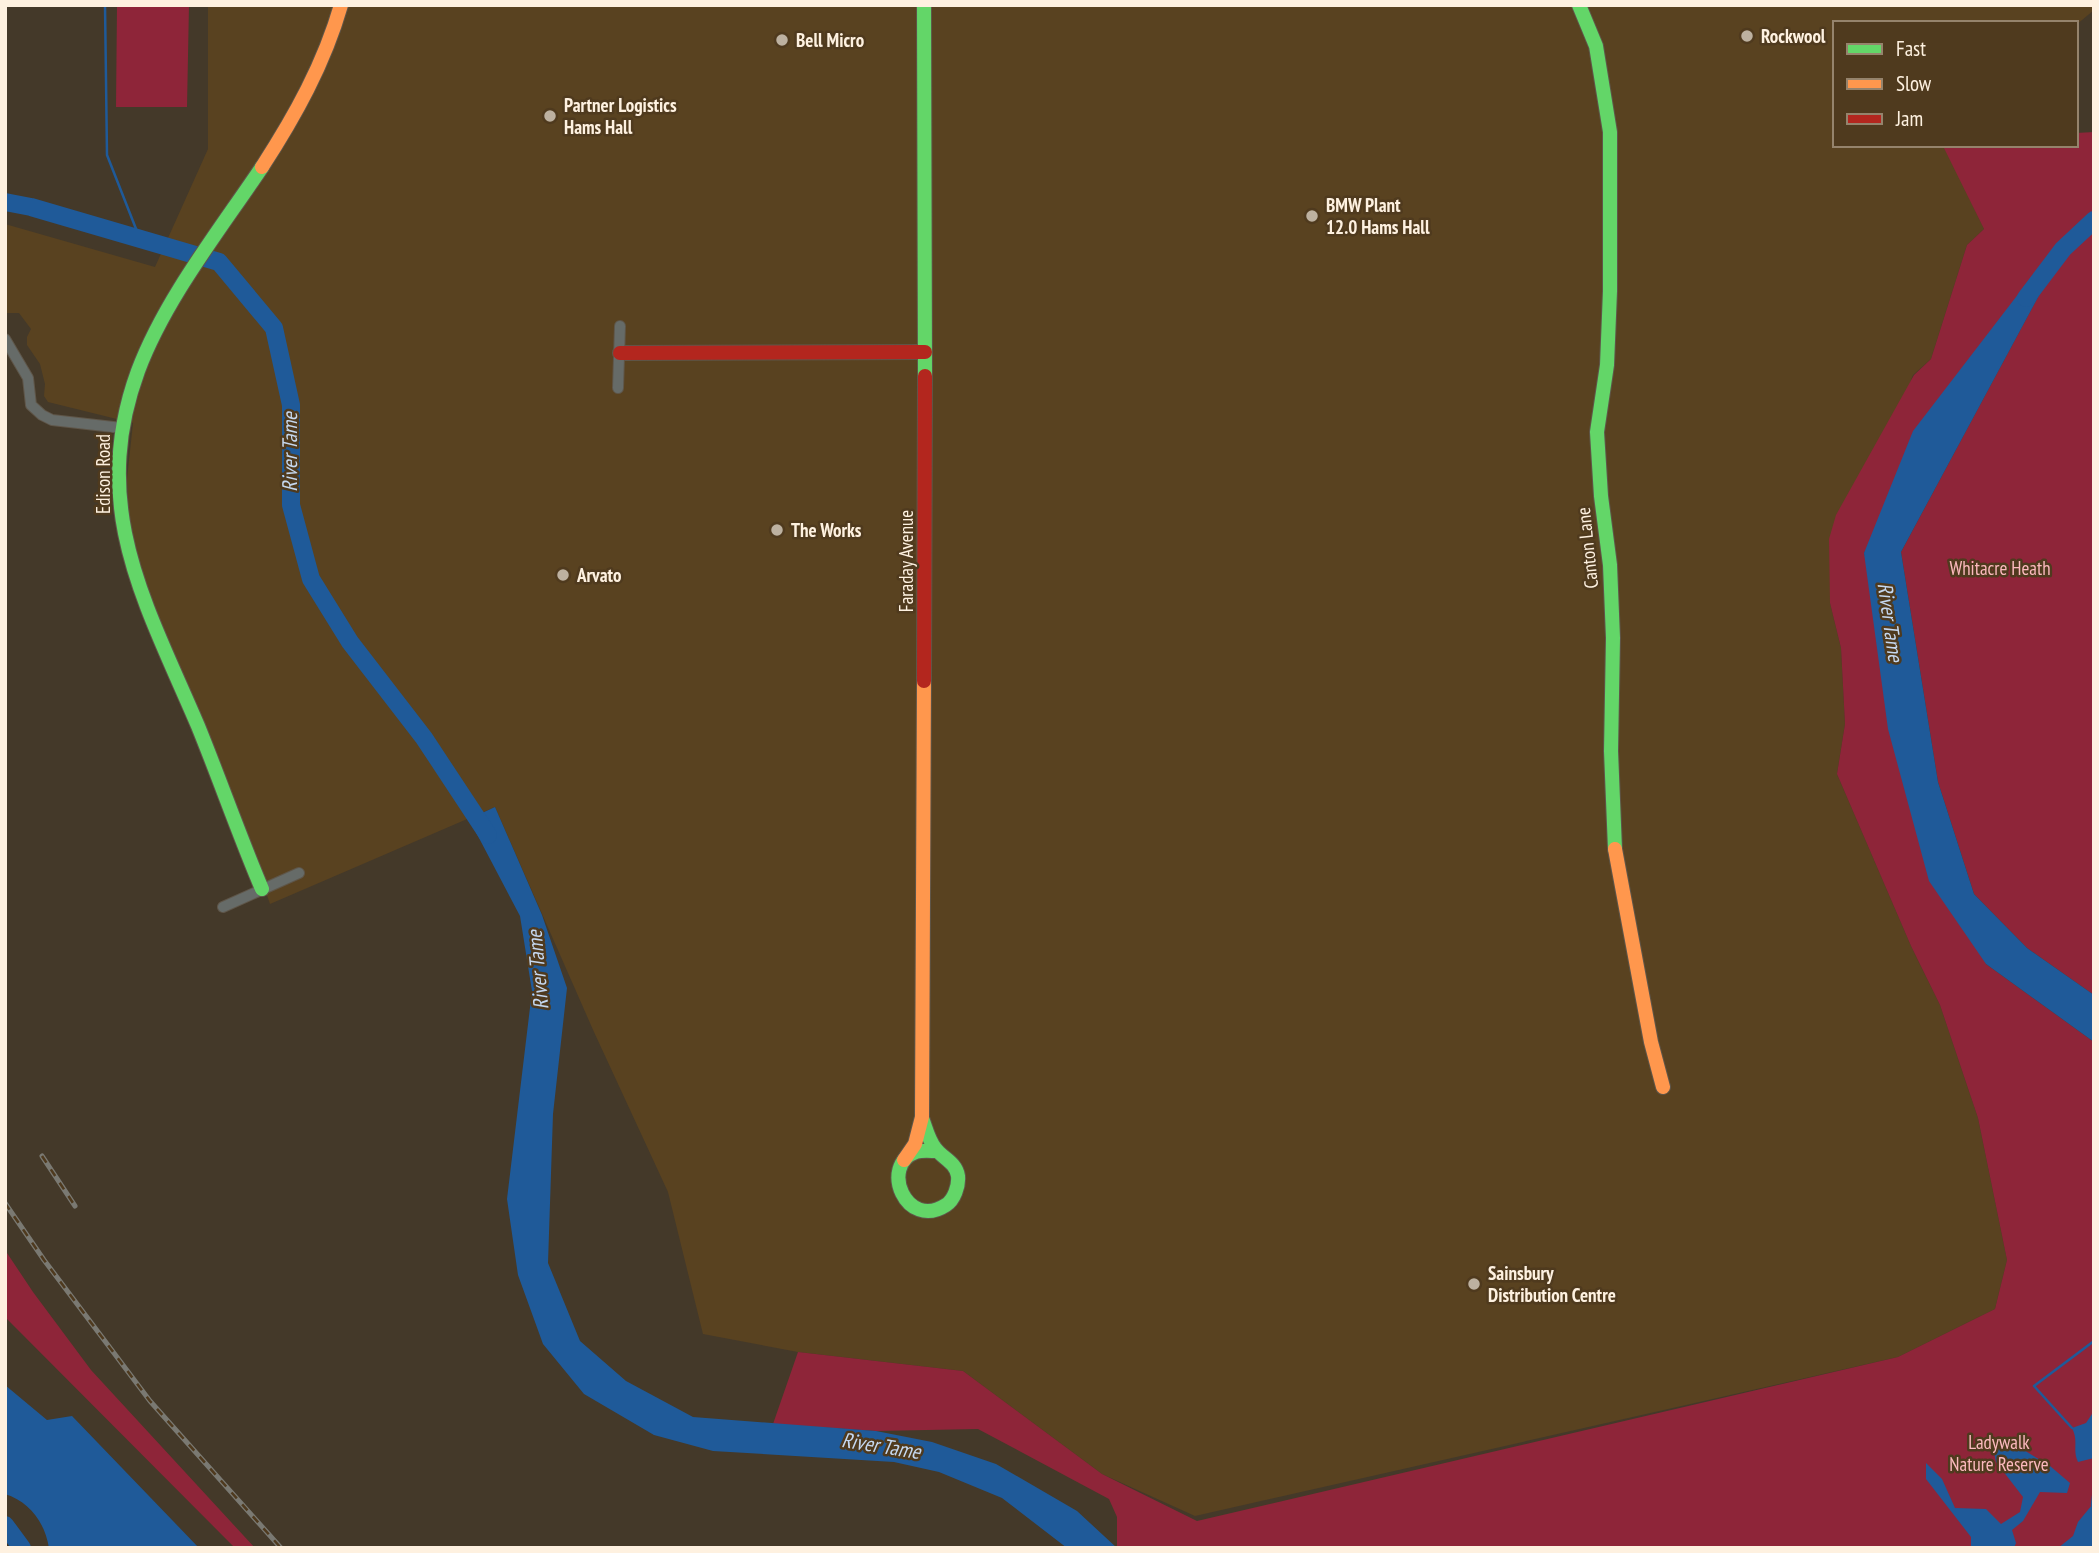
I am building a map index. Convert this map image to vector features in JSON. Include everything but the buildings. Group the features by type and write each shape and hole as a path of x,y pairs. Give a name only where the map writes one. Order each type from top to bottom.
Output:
{"street":[{"name":"Edison Road","path":"262,889 196,720 136,582 120,510 119,456 131,389 149,342 297,110 330,43 341,5"},
{"name":"Faraday Avenue","path":"904,1160 915,1144 922,1117 924,5"},
{"name":"Canton Lane","path":"1579,5 1597,46 1610,132 1607,365 1597,432 1601,496 1611,565 1611,751 1615,854 1651,1042 1663,1087"},
{"path":"618,388 620,326"},
{"path":"5,340 28,378 31,405 42,415 52,420 122,428"},
{"path":"620,353 925,352"},
{"path":"223,907 299,873"},
{"name":"Faraday Avenue","path":"922,1117 929,1139 937,1151"},
{"path":"920,1151 937,1151 952,1161 958,1180 951,1200 937,1209 920,1210 907,1204 902,1198 897,1175 904,1160 920,1151"}],"shaded area":[{"path":"208,5 2094,5 2094,10 2078,23 2078,21 1833,21 1833,147 1945,147 1984,229 1967,245 1931,359 1913,375 1830,603 1841,648 1845,724 1837,774 1911,946 1940,1005 1978,1118 2007,1260 1995,1309 1898,1357 1195,1516 1102,1474 963,1371 798,1352 703,1334 668,1192 495,807 270,904 141,580 130,536 127,479 133,423 48,402 44,396 45,384 40,364 27,345 31,329 19,313 5,313 5,224 155,267 208,149"}],"green space":[{"path":"117,5 189,5 187,107 116,107"},
{"path":"2094,132 2094,995 2027,948 1974,894 1938,782 1901,552 2060,256 2041,275 2035,272 1864,553 1986,964 2094,1042 2094,1548 1117,1548 1117,1517 1109,1499 978,1429 876,1431 773,1424 798,1352 963,1371 1102,1474 1197,1521 1898,1357 1995,1309 2007,1260 1978,1118 1940,1005 1911,946 1837,774 1845,724 1841,648 1830,603 1829,539 1836,515 1914,375 1931,359 1967,245 1984,229 1943,147 2078,147 2078,133"},
{"path":"5,1250 91,1370 255,1548 235,1548 5,1317"}],"water":[{"path":"2036,271 2042,290 1901,552 1938,782 1974,894 2027,948 2094,995 2094,1042 1986,964 1929,881 1888,729 1864,553 1913,431"},
{"path":"495,807 542,915 567,988 553,1114 548,1263 580,1341 626,1381 693,1417 876,1431 932,1442 996,1464 1077,1511 1117,1548 1067,1548 1002,1498 939,1472 894,1462 713,1451 654,1435 584,1394 543,1344 518,1275 507,1199 532,991 520,916 469,819"},
{"path":"5,1385 47,1420 72,1416 199,1548 49,1548 44,1530 35,1515 22,1502 5,1494"},
{"path":"2094,1411 2094,1458 2078,1462 2072,1428 2086,1423"},
{"path":"2004,1438 2050,1466 2070,1483 2067,1493 2040,1492 2023,1521 2012,1530 2016,1543 2014,1548 1971,1548 1971,1537 1926,1479 1926,1463 1942,1479 1955,1508 1986,1509 2001,1524 2020,1512 2023,1497 1996,1462 1992,1443"},
{"path":"2092,1505 2094,1548 2058,1548 2073,1536 2078,1522"}],"waterway":[{"path":"105,5 107,155 140,239"},
{"name":"River Tame","path":"5,202 31,207 219,262 274,328 291,405 291,505 311,579 350,642 424,738 488,835"},
{"name":"River Tame","path":"2026,298 2063,249 2094,220"},
{"path":"2072,1428 2034,1386 2094,1341"},
{"path":"2092,1505 2094,1489"},
{"path":"5,1525 22,1548"}],"railway":[{"path":"42,1156 75,1206"},
{"path":"5,1203 44,1260 150,1401 281,1548"}],"traffic: fast":[{"path":"924,5 925,376"},
{"path":"1579,5 1596,46 1610,132 1607,365 1597,432 1601,496 1610,565 1613,638 1611,751 1615,849"},
{"path":"262,167 194,266 149,344 124,420 119,467 121,511 143,596 262,889"},
{"path":"922,1118 933,1145 955,1167 958,1180 954,1196 949,1203 932,1211 919,1210 909,1203 902,1193 899,1169 905,1159 916,1152 937,1151"}],"traffic: slow":[{"path":"262,167 308,89 341,5"},
{"path":"904,1160 915,1144 922,1117 924,681"},
{"path":"1615,849 1651,1042 1663,1087"}],"traffic: jam":[{"path":"620,353 925,352"},
{"path":"924,681 925,376"}],"place":[{"name":"Rockwool","path":"1747,36"},
{"name":"Bell Micro","path":"782,40"},
{"name":"Partner Logistics Hams Hall","path":"550,116"},
{"name":"BMW Plant 12.0 Hams Hall","path":"1312,216"},
{"name":"The Works","path":"777,530"},
{"name":"Arvato","path":"563,575"},
{"name":"Sainsbury Distribution Centre","path":"1474,1284"}],"park label":[{"name":"Whitacre Heath","path":"2000,568"},
{"name":"Ladywalk Nature Reserve","path":"1999,1453"}]}
